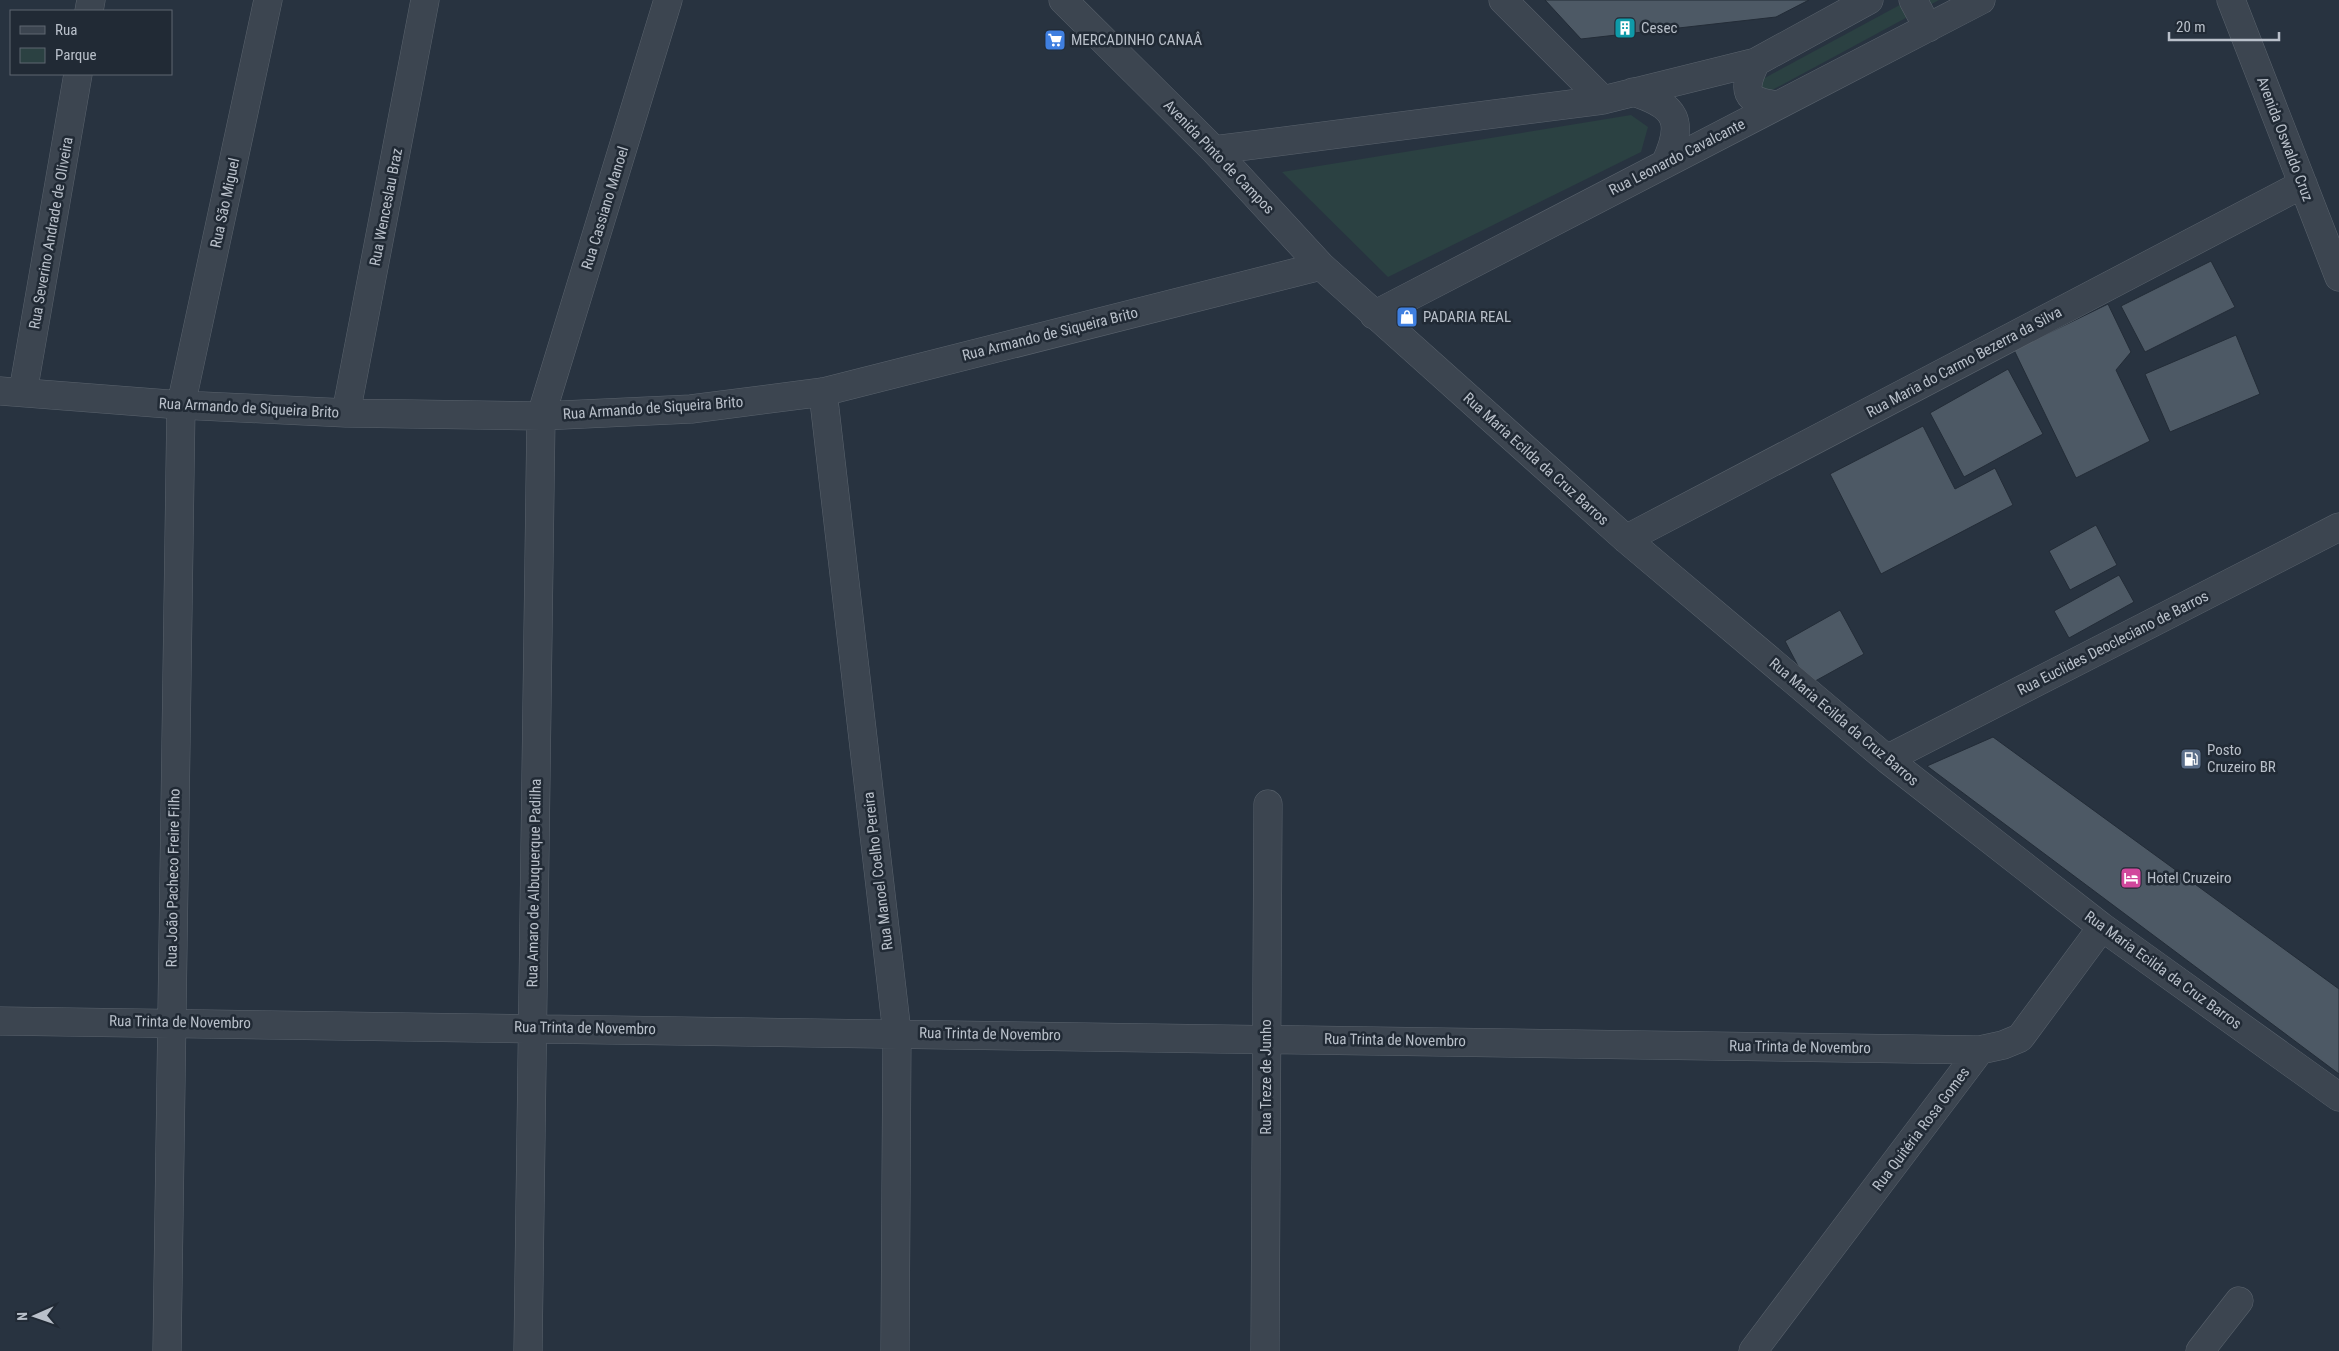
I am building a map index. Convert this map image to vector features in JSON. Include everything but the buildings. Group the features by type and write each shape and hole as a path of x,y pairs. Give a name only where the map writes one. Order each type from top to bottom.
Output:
{"street":[{"name":"Rua São Miguel","path":"181,405 268,0"},
{"name":"Rua Wenceslau Braz","path":"346,413 425,0"},
{"name":"Rua Cassiano Manoel","path":"542,416 668,0"},
{"name":"Avenida Pinto de Campos","path":"1063,0 1214,150 1321,266 1374,315"},
{"path":"1504,0 1603,100"},
{"path":"1214,150 1603,100 1756,62 1869,0"},
{"path":"1913,0 1928,28"},
{"name":"Rua Leonardo Cavalcante","path":"1374,315 1981,0"},
{"name":"Avenida Oswaldo Cruz","path":"2231,0 2339,277"},
{"path":"1756,62 1746,82 1750,96 1760,103 1778,105"},
{"name":"Rua Severino Andrade de Oliveira","path":"12,392 78,75"},
{"path":"1632,92 1656,99 1665,105 1674,117 1675,138 1665,164"},
{"name":"Rua Maria do Carmo Bezerra da Silva","path":"1626,539 2302,184"},
{"name":"Rua Armando de Siqueira Brito","path":"12,392 181,405 346,413 542,416 691,408 822,392 1321,266"},
{"name":"Rua Maria Ecilda da Cruz Barros","path":"1374,315 1626,539 1887,759 2102,927 2339,1097"},
{"name":"Rua Manoel Coelho Pereira","path":"822,392 897,1033 895,1351"},
{"name":"Rua João Pacheco Freire Filho","path":"167,1351 170,1022 181,405"},
{"name":"Rua Amaro de Albuquerque Padilha","path":"528,1351 542,416"},
{"name":"Rua Euclides Deocleciano de Barros","path":"1887,759 2339,527"},
{"name":"Rua Treze de Junho","path":"1265,1351 1268,804"},
{"path":"1980,1050 2003,1046 2020,1038 2102,927"},
{"name":"Rua Trinta de Novembro","path":"0,1020 1980,1050"},
{"name":"Rua Quitéria Rosa Gomes","path":"1753,1351 1980,1050"},
{"path":"2200,1351 2239,1301"}],"green space":[{"path":"1909,0 1939,0 1763,95 1759,81"},
{"path":"1631,115 1648,127 1641,152 1388,277 1282,172"}],"place":[{"name":"Cesec","path":"1625,28"},
{"name":"MERCADINHO CANAÂ","path":"1055,40"},
{"name":"PADARIA REAL","path":"1407,317"},
{"name":"Posto Cruzeiro BR","path":"2191,759"},
{"name":"Hotel Cruzeiro","path":"2131,878"}]}
